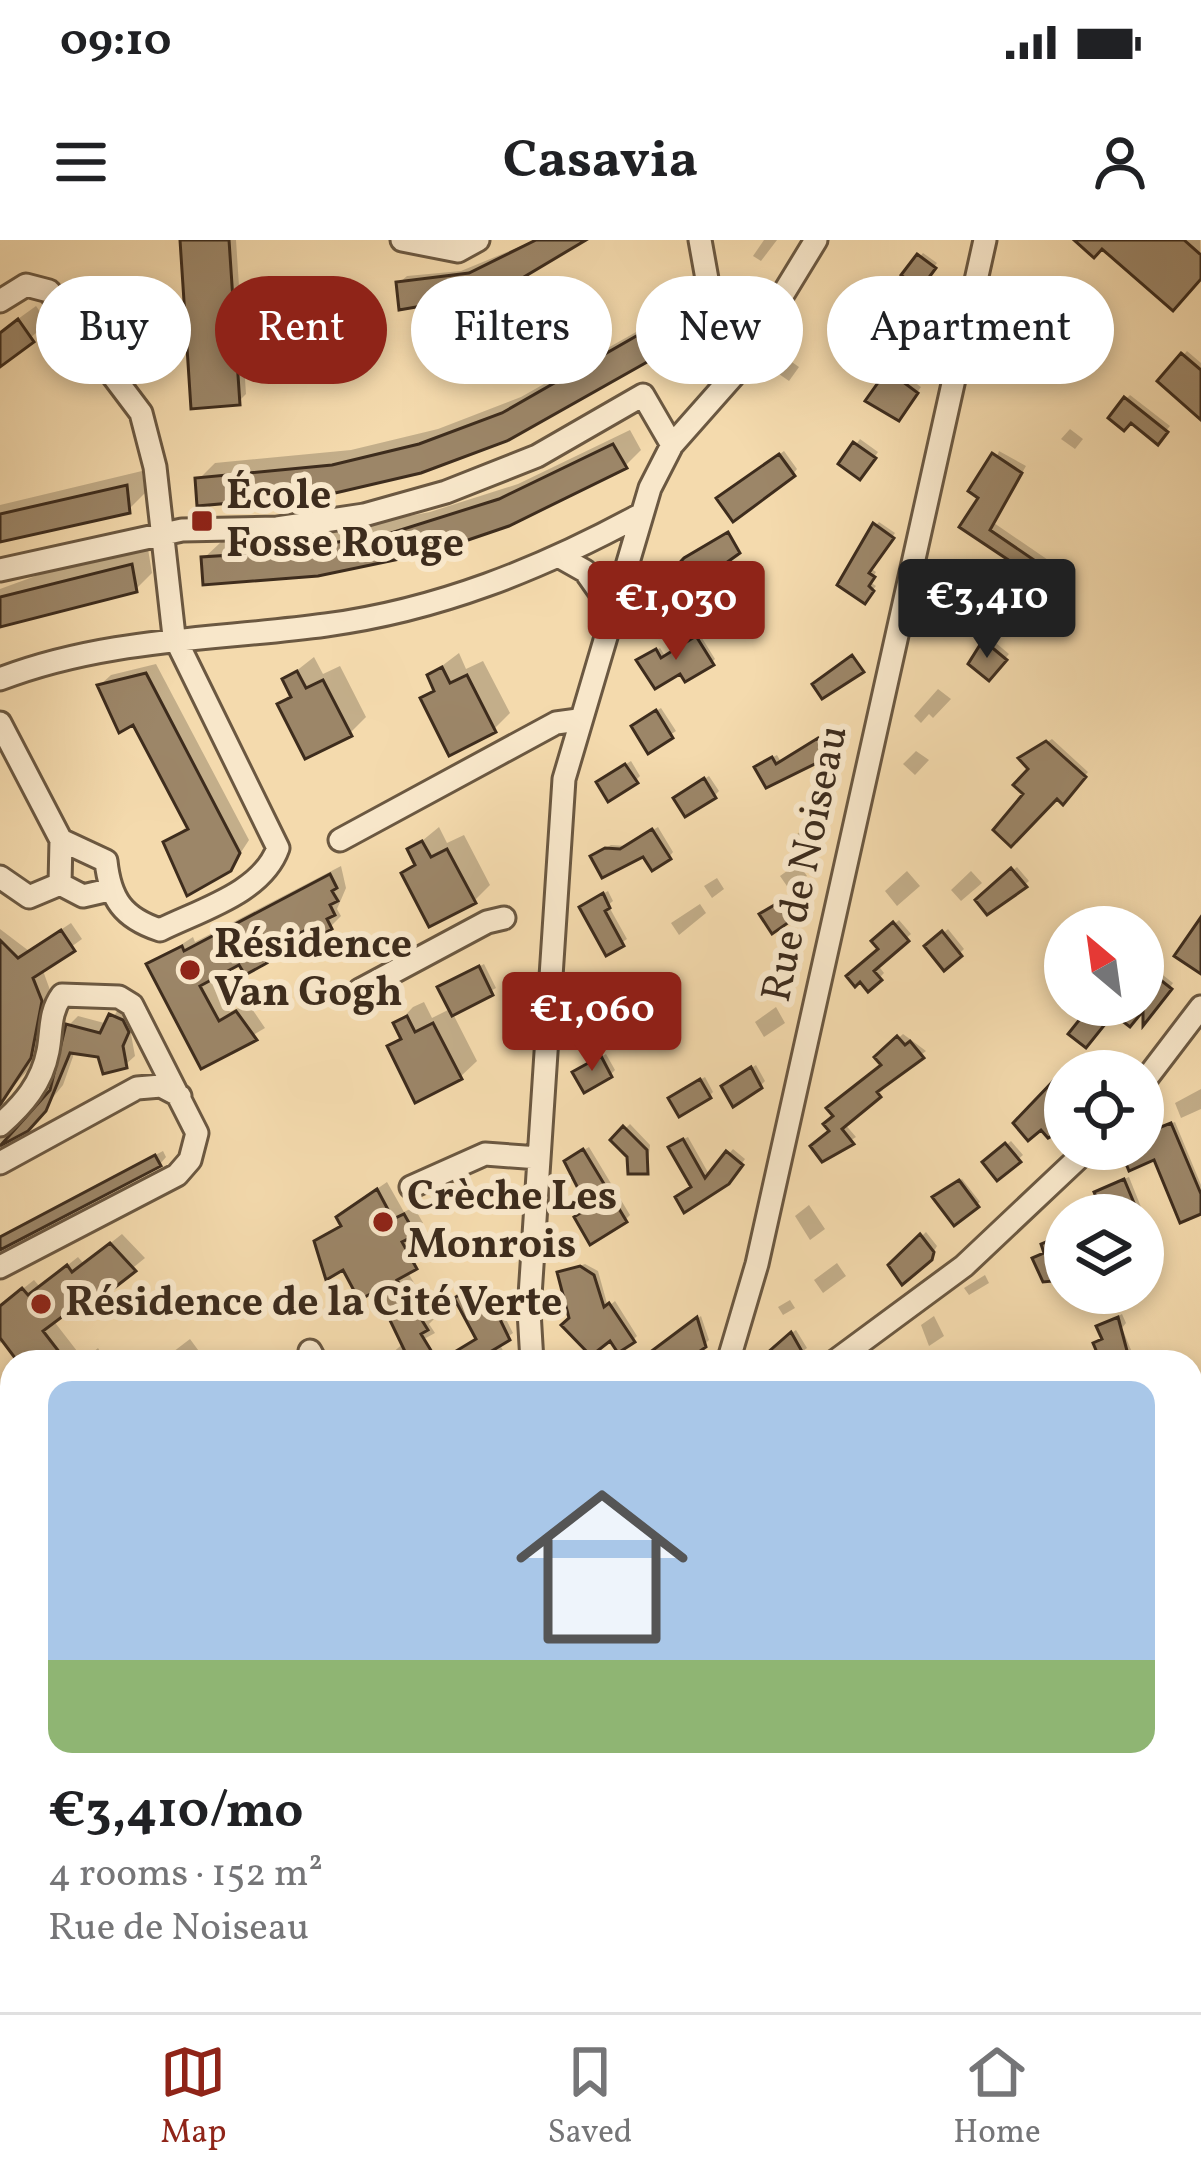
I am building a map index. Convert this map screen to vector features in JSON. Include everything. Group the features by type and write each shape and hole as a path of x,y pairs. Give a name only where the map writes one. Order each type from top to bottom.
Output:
{"street":[{"path":"402,240 458,251 478,240"},
{"path":"700,240 706,276"},
{"path":"531,1350 529,1311 564,779 578,720 638,516 673,445 733,376 816,240"},
{"name":"Rue de Noiseau","path":"732,1350 757,1264 805,1055 985,240"},
{"path":"0,301 26,285 50,291 141,412 151,440 174,636 278,848 273,864 253,884 160,930 131,920 109,890 106,861 61,840"},
{"path":"0,570 162,533 278,528 364,515 446,492 537,456 643,395 673,445"},
{"path":"0,679 116,645 326,625 418,608 562,558 638,516"},
{"path":"562,558 585,571 610,608"},
{"path":"340,840 556,724 578,720"},
{"path":"0,723 61,840 60,884"},
{"path":"0,878 29,897 60,884"},
{"path":"60,884 83,896 109,890"},
{"path":"360,990 504,918"},
{"path":"0,1125 35,1087 48,1053 52,1008 62,995 118,997 132,1005 197,1133 190,1160 177,1174 0,1267"},
{"path":"1164,1055 1201,1006"},
{"path":"0,1163 137,1088 160,1086 180,1096"},
{"path":"411,1187 485,1154 539,1158"},
{"path":"850,1350 964,1266 1066,1170"}],"building":[{"path":"180,240 229,240 231,276 215,276 215,384 239,384 240,405 191,409 191,276 182,276"},
{"path":"536,240 586,240 526,276 445,276 469,273"},
{"path":"1074,240 1184,240 1201,255 1201,279 1173,311 1102,249 1094,258"},
{"path":"917,254 936,268 930,276 901,275"},
{"path":"411,280 411,308 399,310 396,282"},
{"path":"18,319 34,342 0,367 0,333"},
{"path":"636,336 636,368 612,382 612,350"},
{"path":"1181,353 1201,370 1201,420 1157,381"},
{"path":"553,384 608,384 507,441 421,473 331,494 197,506 195,478 332,465 419,444 502,413"},
{"path":"877,384 906,384 918,393 899,421 865,401"},
{"path":"1124,397 1168,432 1158,445 1131,423 1124,431 1108,418"},
{"path":"853,442 876,458 860,480 838,464"},
{"path":"613,444 627,468 509,526 433,552 318,576 203,585 201,557 279,552 391,533 499,499"},
{"path":"992,453 1022,473 990,530 1050,571 1043,583 959,527 978,498 968,491"},
{"path":"779,454 795,476 733,522 716,498"},
{"path":"127,485 130,513 0,542 0,514"},
{"path":"873,523 894,538 869,573 875,577 869,586 874,591 865,604 837,585"},
{"path":"728,532 740,553 684,593 671,572 684,558"},
{"path":"132,564 137,592 0,627 0,597"},
{"path":"971,567 1009,595 1001,606 974,587 952,614 933,599 947,580 956,587"},
{"path":"696,636 714,665 685,682 680,674 655,689 636,660 656,649 661,658"},
{"path":"983,640 1007,660 989,681 968,664"},
{"path":"852,655 864,672 822,699 812,684"},
{"path":"442,667 450,683 467,675 496,732 449,756 420,698 434,691 427,675"},
{"path":"297,671 306,688 323,680 352,736 305,759 277,704 291,697 282,679"},
{"path":"146,673 240,853 231,871 187,896 163,842 188,829 133,725 119,733 97,685"},
{"path":"656,710 673,738 648,754 631,726"},
{"path":"818,738 829,757 766,788 754,767 772,757 776,764"},
{"path":"1046,741 1086,777 1063,805 1057,799 1011,847 993,830 1023,794 1013,785 1028,769 1018,758"},
{"path":"625,764 638,783 608,802 596,782"},
{"path":"704,778 716,798 685,817 673,798"},
{"path":"652,829 671,859 652,871 643,857 602,878 590,856 605,848 620,849"},
{"path":"422,841 431,857 447,849 476,903 429,927 401,873 415,865 407,849"},
{"path":"1011,868 1027,887 987,915 975,900"},
{"name":"Résidence Van Gogh","path":"330,874 338,901 330,905 335,915 327,919 332,929 310,941 304,931 262,953 267,963 245,975 239,965 200,986 219,1021 236,1011 257,1040 201,1069 146,964 182,946 184,951"},
{"path":"603,893 610,908 605,911 624,946 606,956 579,907"},
{"path":"788,897 799,915 772,934 759,914"},
{"path":"1201,917 1201,974 1174,956"},
{"path":"893,922 909,941 874,971 882,980 868,992 860,982 855,987 846,976 878,949 871,941"},
{"path":"61,930 75,951 33,978 42,1001 31,1058 0,1105 0,940 18,958"},
{"path":"942,931 962,956 944,971 924,946"},
{"path":"479,966 493,995 452,1016 437,987"},
{"path":"109,1014 123,1020 129,1032 123,1046 127,1068 103,1074 98,1057 70,1053 46,1111 28,1131 0,1146 50,1090 66,1024 100,1033"},
{"path":"407,1016 415,1032 433,1023 462,1079 415,1103 387,1046 401,1039 393,1023"},
{"path":"1074,1026 1104,1026 1086,1048 1068,1034"},
{"path":"897,1036 905,1045 910,1041 924,1058 877,1092 881,1097 842,1129 854,1144 822,1162 810,1146 829,1131 823,1124 833,1116 826,1108 881,1065 874,1057"},
{"path":"601,1056 612,1077 584,1093 572,1072"},
{"path":"751,1067 762,1088 733,1107 721,1086"},
{"path":"700,1079 711,1098 679,1117 668,1098"},
{"path":"1044,1091 1044,1133 1041,1130 1028,1141 1013,1123"},
{"path":"1171,1123 1201,1194 1201,1214 1180,1223 1158,1170 1164,1170 1164,1126"},
{"path":"623,1126 647,1150 648,1174 628,1174 627,1157 610,1140"},
{"path":"683,1139 705,1178 726,1151 743,1165 729,1184 684,1213 675,1197 691,1187 668,1147"},
{"path":"1005,1143 1021,1162 997,1181 982,1162"},
{"path":"583,1149 627,1222 590,1245 574,1217 588,1208 564,1161"},
{"path":"155,1155 161,1166 0,1250 0,1237"},
{"path":"1124,1179 1130,1194 1095,1194"},
{"path":"959,1180 979,1207 954,1226 932,1197"},
{"path":"377,1189 393,1219 404,1214 416,1235 402,1242 417,1269 397,1280 428,1330 421,1334 431,1350 404,1350 376,1291 359,1300 343,1270 326,1280 314,1241 341,1226 336,1217"},
{"path":"920,1234 934,1252 932,1260 902,1285 888,1265"},
{"name":"Résidence de la Cité Verte","path":"110,1243 136,1271 96,1302 91,1295 43,1331 58,1350 9,1350 0,1338 0,1306 22,1288 28,1295 67,1265 72,1272"},
{"path":"1044,1253 1044,1282 1043,1282 1032,1258"},
{"path":"580,1266 594,1275 604,1307 609,1303 635,1342 623,1350 616,1350 610,1341 599,1350 585,1350 561,1325 569,1318 557,1272"},
{"path":"482,1282 510,1340 493,1350 458,1350 476,1339 454,1298"},
{"path":"697,1317 706,1347 653,1350"},
{"path":"1118,1317 1127,1350 1096,1350 1093,1343 1102,1339 1096,1326"},
{"path":"791,1332 801,1350 771,1350"}],"place":[{"name":"École Fosse Rouge","path":"202,521"},
{"name":"Résidence Van Gogh","path":"190,970"},
{"name":"Crèche Les Monrois","path":"383,1222"},
{"name":"Résidence de la Cité Verte","path":"41,1304"}]}
